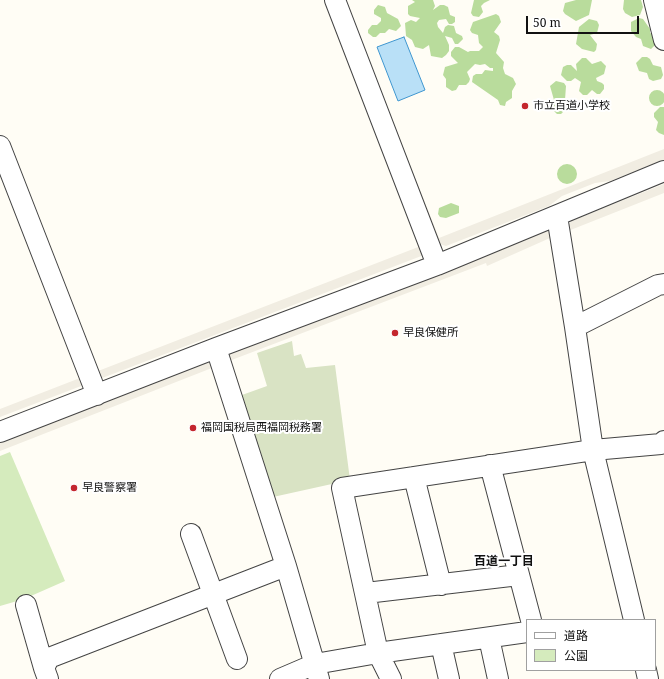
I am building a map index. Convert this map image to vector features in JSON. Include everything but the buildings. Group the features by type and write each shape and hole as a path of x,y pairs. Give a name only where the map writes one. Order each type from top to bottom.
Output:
{"street":[{"path":"335,0 437,266"},
{"path":"654,0 664,38"},
{"path":"0,146 97,395"},
{"path":"0,432 216,348 437,266 664,171"},
{"path":"557,216 575,327 592,450 634,619"},
{"path":"575,327 658,285 664,284"},
{"path":"216,348 286,566 317,672"},
{"path":"391,679 378,653 342,488 592,450 660,444 664,441"},
{"path":"490,466 531,619"},
{"path":"414,477 441,585"},
{"path":"191,534 237,659"},
{"path":"46,673 49,658 286,566"},
{"path":"366,594 519,575"},
{"path":"26,605 46,673"},
{"path":"280,679 317,672 378,653 526,632"},
{"path":"489,638 498,679"},
{"path":"441,644 449,679"}],"green space":[{"path":"412,0 433,0 435,6 433,10 440,5 444,5 448,7 450,15 455,17 455,22 452,24 449,24 446,19 439,20 437,23 438,27 443,33 445,27 448,25 454,26 456,33 462,36 463,39 458,44 455,44 452,38 445,36 449,45 449,51 442,58 431,56 429,45 423,49 415,47 412,40 406,36 405,23 411,20 416,22 420,18 410,16 408,14 408,6 415,2"},
{"path":"474,0 490,0 481,6 483,12 479,17 473,16 471,13"},
{"path":"576,0 592,0 589,15 576,21 563,11 565,3"},
{"path":"624,0 641,0 643,7 640,15 632,17 625,13 623,9"},
{"path":"378,5 385,7 387,13 398,19 401,26 396,31 389,29 385,33 380,33 376,37 373,37 368,33 368,30 372,25 377,25 381,21 381,18 374,14 374,10"},
{"path":"496,14 499,16 501,22 494,32 499,36 500,40 496,53 504,62 503,68 505,74 513,78 516,84 512,91 512,98 506,102 505,106 500,105 498,100 472,82 473,76 476,74 482,74 485,70 493,71 493,68 490,68 485,64 475,64 467,72 470,79 469,82 466,85 459,85 456,90 452,91 446,87 446,79 443,75 445,67 458,63 451,56 451,52 455,47 459,47 468,52 479,51 483,47 479,43 478,35 472,33 470,30 473,22"},
{"path":"639,18 643,19 650,29 650,33 655,35 657,43 651,49 643,46 641,39 636,37 631,31 631,22"},
{"path":"589,19 597,21 599,25 597,33 590,35 597,44 594,52 582,49 576,44 579,27"},
{"path":"642,57 647,57 653,65 661,67 663,75 661,79 653,81 649,79 647,73 639,71 636,63"},
{"path":"582,58 586,58 592,64 601,61 606,66 604,74 596,78 597,81 604,85 604,89 600,94 597,94 592,90 587,95 583,95 579,91 581,82 575,78 571,81 567,81 561,75 563,67 567,65 571,65 577,71 576,64"},
{"path":"556,81 564,83 566,86 565,100 567,108 561,114 557,114 551,108 554,100 550,86"},
{"path":"657,90 663,92 665,98 663,104 657,106 651,104 649,98 651,92"},
{"path":"660,107 664,107 664,135 656,130 658,122 654,117 654,113"},
{"path":"563,164 571,164 577,170 577,178 571,184 563,184 557,178 557,170"},
{"path":"451,203 459,206 459,213 446,218 440,217 438,214 439,208"},
{"path":"292,341 294,356 301,354 306,368 335,365 350,480 273,497 242,395 267,386 257,353"},
{"path":"10,452 65,581 24,599 0,606 0,456"}],"shaded area":[{"path":"345,0 439,238 664,149 664,160 610,181 595,183 562,196 549,206 446,246 439,244"},
{"path":"664,184 664,193 568,231 566,230 571,221"},
{"path":"550,231 557,241 550,238 487,266 486,263 229,361 230,354 233,352 419,282 542,232"},
{"path":"426,244 424,255 0,417 0,409"},
{"path":"208,362 217,366 0,451 0,442"}],"water":[{"path":"404,37 425,90 398,101 377,47"}],"place":[{"name":"市立百道小学校","path":"525,106"},
{"name":"早良保健所","path":"395,333"},
{"name":"福岡国税局西福岡税務署","path":"193,428"},
{"name":"早良警察署","path":"74,488"}],"district":[{"name":"百道一丁目","path":"504,562"}]}
